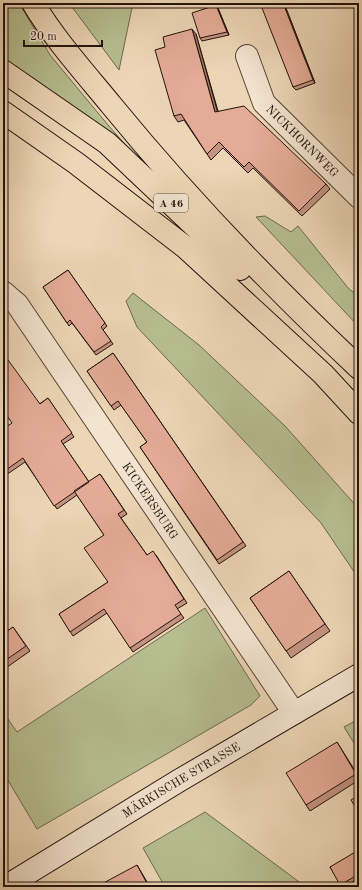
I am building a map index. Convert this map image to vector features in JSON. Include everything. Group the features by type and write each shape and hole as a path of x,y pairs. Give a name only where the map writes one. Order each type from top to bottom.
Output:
{"highway":[{"path":"33,3 49,29 138,137 261,272 333,344"},
{"name":"A 46","path":"3,71 107,143 271,299 333,344 359,368"},
{"name":"A 46","path":"3,112 76,163 185,247 323,374 359,413"}],"street":[{"name":"NICKHORNWEG","path":"247,56 264,103 359,197"},
{"name":"KICKERSBURG","path":"3,292 17,304 294,713"},
{"name":"MÄRKISCHE STRASSE","path":"5,887 180,780 359,675"}],"green space":[{"path":"3,3 19,3 50,55 140,161 3,59"},
{"path":"69,3 133,3 119,70"},
{"path":"265,216 291,232 298,226 349,289 359,296 359,327 256,217"},
{"path":"133,293 199,345 285,426 359,509 359,579 321,523 137,327 126,301"},
{"path":"205,608 260,696 251,705 37,829 3,772 3,712 17,732"},
{"path":"359,719 359,751 344,727"},
{"path":"205,812 306,887 165,887 143,848"}],"building":[{"path":"275,3 283,3 313,80 293,87 262,8"},
{"path":"216,5 227,32 200,38 192,13"},
{"path":"192,29 215,112 244,106 326,184 299,211 249,162 244,167 219,142 207,154 181,114 174,116 155,50 165,47 163,37"},
{"path":"68,270 105,323 101,327 111,341 94,352 70,320 67,323 43,287"},
{"path":"3,353 40,404 48,398 72,433 61,441 89,482 54,506 23,458 3,472 3,440 8,436 3,429 12,423 3,410"},
{"path":"113,353 243,542 217,560 140,447 147,442 118,401 111,406 87,371"},
{"path":"100,474 124,510 118,514 147,555 153,551 184,599 175,605 181,614 130,648 104,609 70,632 59,614 108,582 84,548 104,535 74,491"},
{"path":"289,571 325,624 286,651 250,598"},
{"path":"13,627 26,646 3,662 3,634"},
{"path":"337,742 356,774 306,805 286,773"},
{"path":"359,795 359,813 351,800"},
{"path":"357,851 359,854 359,874 340,885 330,867"},
{"path":"137,865 149,887 96,887"}]}
